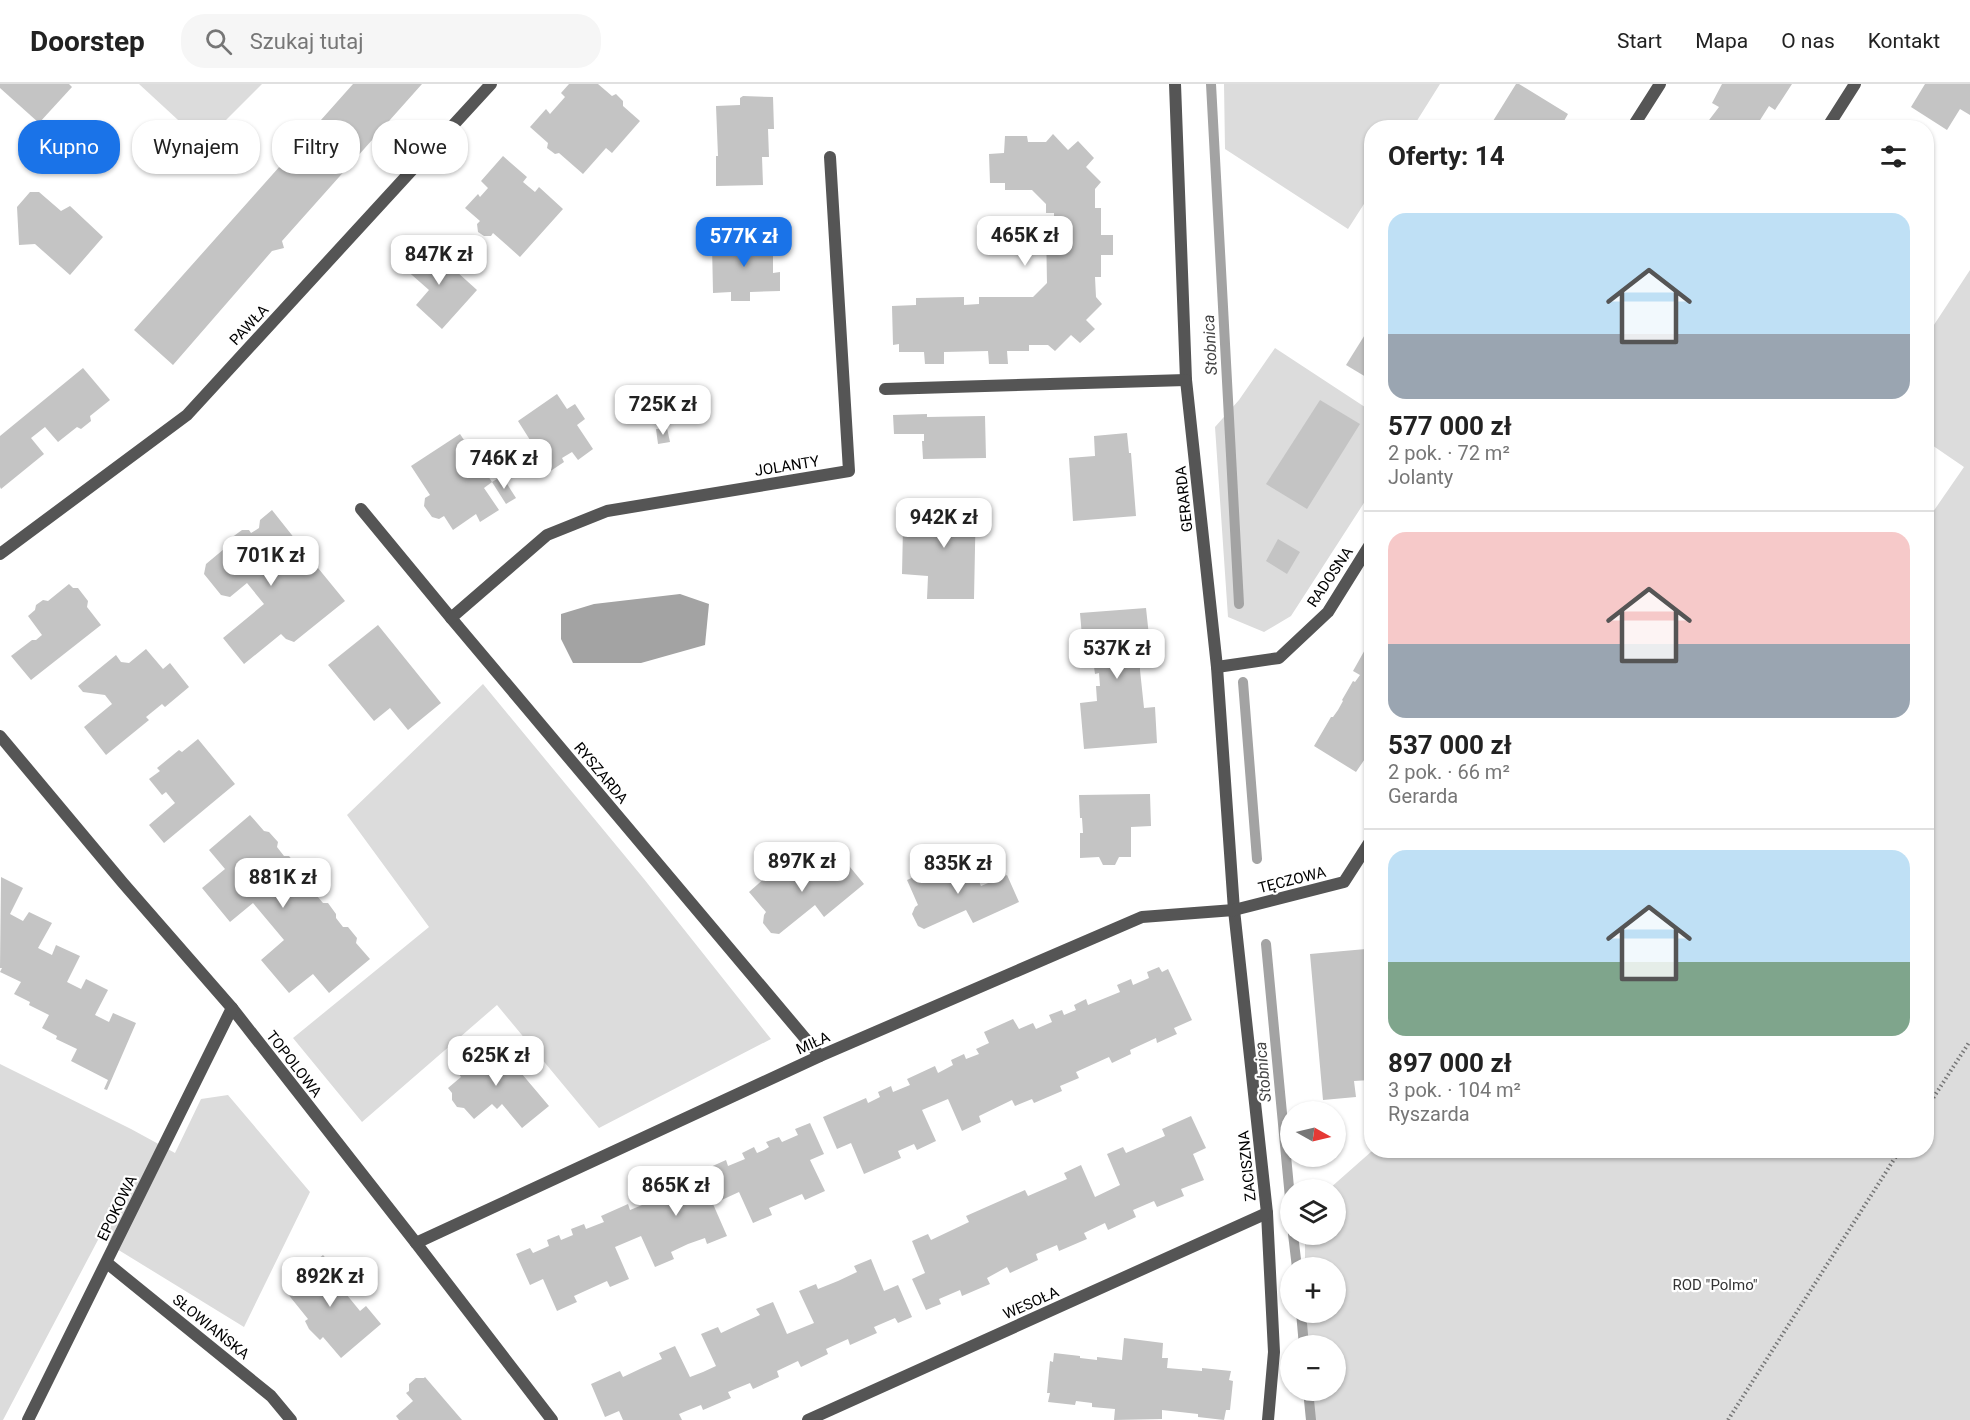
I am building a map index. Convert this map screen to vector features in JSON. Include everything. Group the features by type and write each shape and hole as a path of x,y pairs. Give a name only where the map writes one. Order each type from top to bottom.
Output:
{"street":[{"name":"PAWŁA","path":"0,554 187,415 491,84"},
{"name":"GERARDA","path":"1175,84 1186,380 1217,667 1234,910"},
{"path":"1637,120 1660,84"},
{"path":"1832,120 1855,84"},
{"name":"JOLANTY","path":"450,618 547,535 607,511 849,471 830,157"},
{"path":"885,389 1186,380"},
{"name":"RYSZARDA","path":"361,509 450,618 820,1056"},
{"name":"RADOSNA","path":"1217,667 1279,658 1328,612 1364,554"},
{"name":"TOPOLOWA","path":"0,736 123,883 232,1008 417,1243 552,1420"},
{"name":"TĘCZOWA","path":"1234,910 1344,882 1364,851"},
{"name":"MIŁA","path":"417,1243 820,1056 1142,918 1234,910"},
{"name":"ZACISZNA","path":"1234,910 1267,1213 1274,1352 1268,1420"},
{"name":"EPOKOWA","path":"28,1420 232,1008"},
{"name":"WESOŁA","path":"807,1420 1267,1213"},
{"name":"SŁOWIAŃSKA","path":"107,1263 272,1396 291,1420"}],"path":[{"path":"1934,1097 1970,1041"},
{"path":"1728,1420 1895,1158"}],"green space":[{"path":"139,84 262,84 226,120 178,120"},
{"path":"1224,84 1440,84 1417,120 1364,120 1364,204 1348,229 1225,149"},
{"name":"ROD \"Polmo\"","path":"1970,270 1970,1420 1307,1420 1307,1401 1346,1401 1346,1335 1306,1335 1306,1323 1346,1323 1346,1257 1305,1257 1305,1245 1346,1245 1346,1179 1340,1179 1364,1158 1934,1158 1934,510 1964,467 1934,446 1934,325"},
{"path":"1275,348 1364,406 1364,503 1291,616 1264,632 1228,617 1215,427 1239,400"},
{"path":"483,684 644,879 771,1039 599,1128 497,1005 362,1122 293,1038 429,927 347,815"},
{"path":"0,1064 175,1153 201,1099 228,1095 310,1192 244,1327 99,1238 3,1420 0,1420"}],"shaded area":[{"path":"680,594 709,604 705,645 641,663 573,663 561,639 561,614 594,604"}],"building":[{"path":"0,84 69,84 72,87 42,120 36,120 0,88"},
{"path":"353,84 422,84 390,120 372,120 372,140 360,154 360,120 321,120"},
{"path":"569,84 598,84 612,96 616,94 623,101 623,106 640,121 612,153 606,148 583,174 559,153 555,154 547,148 548,143 530,127 546,109 550,114 565,97 561,93"},
{"path":"1516,84 1568,114 1565,120 1494,120"},
{"path":"1722,84 1792,84 1775,110 1769,106 1760,120 1709,120 1719,107 1712,103"},
{"path":"1925,84 1970,84 1970,115 1960,109 1947,130 1911,107"},
{"path":"743,96 773,97 774,129 768,129 769,157 762,157 763,185 716,186 716,156 718,156 716,106 740,105 740,98"},
{"path":"1053,134 1068,150 1078,141 1094,158 1086,167 1101,182 1095,189 1095,208 1101,208 1101,235 1113,235 1113,255 1101,255 1101,277 1095,277 1096,297 1102,304 1086,320 1095,329 1080,343 1071,335 1055,351 1048,345 1029,345 1029,351 1007,351 1008,364 989,364 988,351 944,352 944,364 925,364 924,352 899,352 899,344 893,345 892,306 916,305 916,298 964,297 964,305 979,304 979,297 1033,297 1047,283 1046,227 1054,227 1054,213 1046,213 1046,204 1032,190 1005,190 1005,183 990,183 989,154 1004,153 1005,136 1027,136 1028,142 1046,142"},
{"path":"503,156 527,177 523,182 535,192 539,187 563,209 520,257 493,233 491,236 484,236 478,232 477,224 480,221 465,208 478,194 480,197 488,188 481,181"},
{"path":"273,174 342,174 282,241 284,248 272,251 173,365 134,330"},
{"path":"30,192 39,192 61,211 70,206 103,237 70,275 35,244 19,245 17,207"},
{"path":"740,234 748,234 753,243 773,242 773,273 780,272 780,291 750,292 750,301 731,301 731,292 713,293 712,244 736,243 735,240"},
{"path":"426,244 477,290 442,329 416,305 429,290 404,268"},
{"path":"1364,336 1364,376 1346,365"},
{"path":"83,368 110,400 90,416 91,421 81,429 77,427 58,442 45,427 31,438 44,454 1,489 0,436"},
{"path":"557,394 567,409 575,404 585,419 577,425 593,449 578,460 572,452 562,458 564,462 549,472 539,456 528,455 525,450 530,440 518,421"},
{"path":"1320,400 1360,424 1307,509 1266,484"},
{"path":"927,414 927,417 985,416 986,458 923,459 924,434 894,434 893,415"},
{"path":"667,428 670,442 658,444 656,429"},
{"path":"1127,433 1129,453 1131,453 1136,516 1073,521 1069,458 1095,456 1094,436"},
{"path":"460,434 492,482 484,488 499,510 480,522 476,514 453,530 444,516 439,519 432,517 424,506 425,498 430,495 411,466"},
{"path":"502,476 516,498 506,504 492,482"},
{"path":"929,498 976,499 974,599 927,599 928,576 902,574 903,528 928,528"},
{"path":"272,510 299,544 290,551 301,563 309,557 345,601 294,642 281,634 244,664 223,638 264,604 247,583 230,597 221,595 204,574 206,564 230,544 231,538 242,530 249,530 251,533 259,528 260,520"},
{"path":"1278,539 1300,552 1287,574 1266,561"},
{"path":"69,584 73,588 78,588 88,601 87,607 101,625 31,680 11,656 42,635 28,616 35,610 36,605 43,600 48,601"},
{"path":"1146,608 1149,636 1144,636 1146,654 1140,655 1140,670 1144,708 1155,707 1157,743 1084,749 1080,703 1097,701 1096,686 1100,686 1099,673 1095,674 1093,659 1084,660 1080,613"},
{"path":"378,625 441,703 408,730 390,708 374,721 328,665"},
{"path":"146,649 163,669 170,663 189,687 165,707 162,704 146,717 149,720 106,755 84,727 112,704 105,695 83,692 78,686 116,655 121,662 129,663"},
{"path":"1364,651 1364,760 1356,772 1314,746 1331,717 1338,710 1353,681 1355,682 1360,675 1353,671"},
{"path":"198,739 235,784 164,843 149,825 175,803 166,792 162,795 149,779 160,771 157,768 179,750 182,752"},
{"path":"1150,794 1151,826 1131,827 1131,857 1119,857 1115,865 1103,865 1099,857 1080,858 1080,833 1083,833 1079,795"},
{"path":"250,815 278,842 277,847 284,856 289,856 298,867 297,872 323,903 328,903 336,914 336,918 343,927 348,927 357,938 356,943 370,959 329,993 313,974 289,993 261,960 284,940 253,903 230,922 202,888 225,869 209,850"},
{"path":"803,855 823,879 845,861 864,884 824,917 815,905 779,934 771,933 763,923 766,912 749,892 775,869 779,874"},
{"path":"968,858 981,886 1007,875 1019,902 973,923 966,910 924,929 918,926 912,914 918,905 907,880 938,866 941,870"},
{"path":"1,877 23,888 10,914 23,921 29,912 52,923 38,948 52,955 56,945 80,956 67,982 81,989 86,979 108,990 95,1015 109,1022 113,1013 136,1023 107,1090 104,1089 108,1080 71,1061 77,1049 56,1039 57,1036 42,1028 49,1015 14,994 21,982 0,972 2,968 0,968"},
{"path":"1364,949 1364,1080 1354,1081 1356,1097 1323,1100 1310,954"},
{"path":"1159,967 1162,972 1168,969 1192,1020 1174,1028 1177,1034 1157,1043 1156,1038 1130,1050 1131,1054 1112,1063 1109,1057 1076,1072 1079,1078 1060,1086 1062,1091 1034,1103 1032,1099 1015,1106 1012,1100 979,1116 981,1122 962,1131 948,1099 922,1110 936,1141 917,1150 914,1144 898,1151 901,1158 864,1174 851,1143 837,1149 823,1117 866,1098 868,1103 880,1097 878,1092 891,1086 893,1092 910,1085 907,1079 935,1066 938,1073 953,1065 951,1060 964,1054 966,1059 979,1054 976,1049 989,1043 984,1032 1013,1019 1019,1029 1033,1023 1036,1029 1052,1022 1049,1015 1062,1010 1064,1015 1076,1010 1074,1005 1086,999 1088,1005 1120,992 1117,985 1131,979 1133,985 1149,978 1147,972"},
{"path":"494,1041 549,1106 522,1128 502,1104 497,1109 492,1104 474,1119 464,1108 457,1107 448,1088 461,1077 457,1071"},
{"path":"1191,1116 1206,1148 1193,1154 1204,1180 1181,1189 1184,1196 1157,1207 1154,1201 1133,1210 1136,1217 1108,1230 1105,1223 1084,1233 1087,1239 1059,1251 1057,1245 1036,1254 1038,1260 1010,1273 1007,1267 987,1278 990,1284 962,1296 960,1290 939,1299 941,1304 926,1310 912,1279 925,1273 912,1241 928,1234 931,1240 969,1222 966,1216 1025,1190 1028,1196 1067,1179 1064,1173 1081,1165 1095,1197 1120,1185 1107,1154 1123,1147 1126,1153 1165,1136 1162,1129"},
{"path":"810,1123 824,1154 810,1160 825,1191 805,1200 802,1194 769,1208 772,1215 753,1223 739,1192 713,1204 727,1236 707,1244 705,1238 688,1244 671,1252 674,1259 655,1267 641,1236 615,1247 629,1279 610,1287 607,1281 574,1296 577,1302 557,1311 543,1279 530,1285 516,1254 530,1248 533,1253 549,1246 547,1240 559,1235 561,1240 573,1235 571,1229 584,1224 586,1229 604,1222 601,1216 628,1204 630,1210 647,1203 645,1197 657,1191 659,1197 672,1191 669,1186 681,1180 684,1186 699,1179 697,1173 726,1160 728,1166 745,1159 742,1153 754,1147 757,1153 769,1147 766,1142 779,1137 782,1142 798,1135 795,1129"},
{"path":"323,1255 339,1273 333,1278 360,1311 366,1306 381,1324 341,1358 323,1337 320,1340 309,1329 305,1321 308,1319 283,1288"},
{"path":"871,1259 884,1291 898,1285 912,1317 898,1323 895,1318 874,1327 877,1333 850,1345 848,1339 826,1349 828,1354 801,1367 798,1361 777,1371 779,1377 753,1389 750,1383 728,1392 731,1398 703,1410 701,1405 679,1414 682,1420 623,1420 619,1411 605,1417 591,1384 620,1371 623,1377 662,1359 659,1353 675,1346 690,1377 703,1372 716,1366 701,1334 718,1327 721,1333 760,1315 756,1309 773,1302 787,1334 814,1323 799,1291 816,1284 818,1289 838,1281 857,1272 854,1266"},
{"path":"1124,1338 1163,1343 1162,1358 1168,1358 1167,1368 1231,1371 1229,1380 1233,1381 1230,1410 1226,1410 1224,1420 1162,1410 1162,1419 1114,1420 1115,1409 1092,1407 1092,1403 1076,1401 1075,1405 1048,1402 1050,1361 1053,1362 1054,1353 1097,1360 1097,1357 1122,1360"},
{"path":"425,1377 462,1420 399,1420 396,1416 413,1401 406,1393 409,1391 409,1384 416,1378"}],"waterway":[{"name":"Stobnica","path":"1211,84 1239,604"},
{"name":"Stobnica","path":"1243,682 1257,859"},
{"name":"Stobnica","path":"1266,944 1288,1179"},
{"name":"Stobnica","path":"1294,1245 1296,1257"},
{"name":"Stobnica","path":"1302,1323 1303,1335"},
{"name":"Stobnica","path":"1309,1401 1311,1420"}]}
